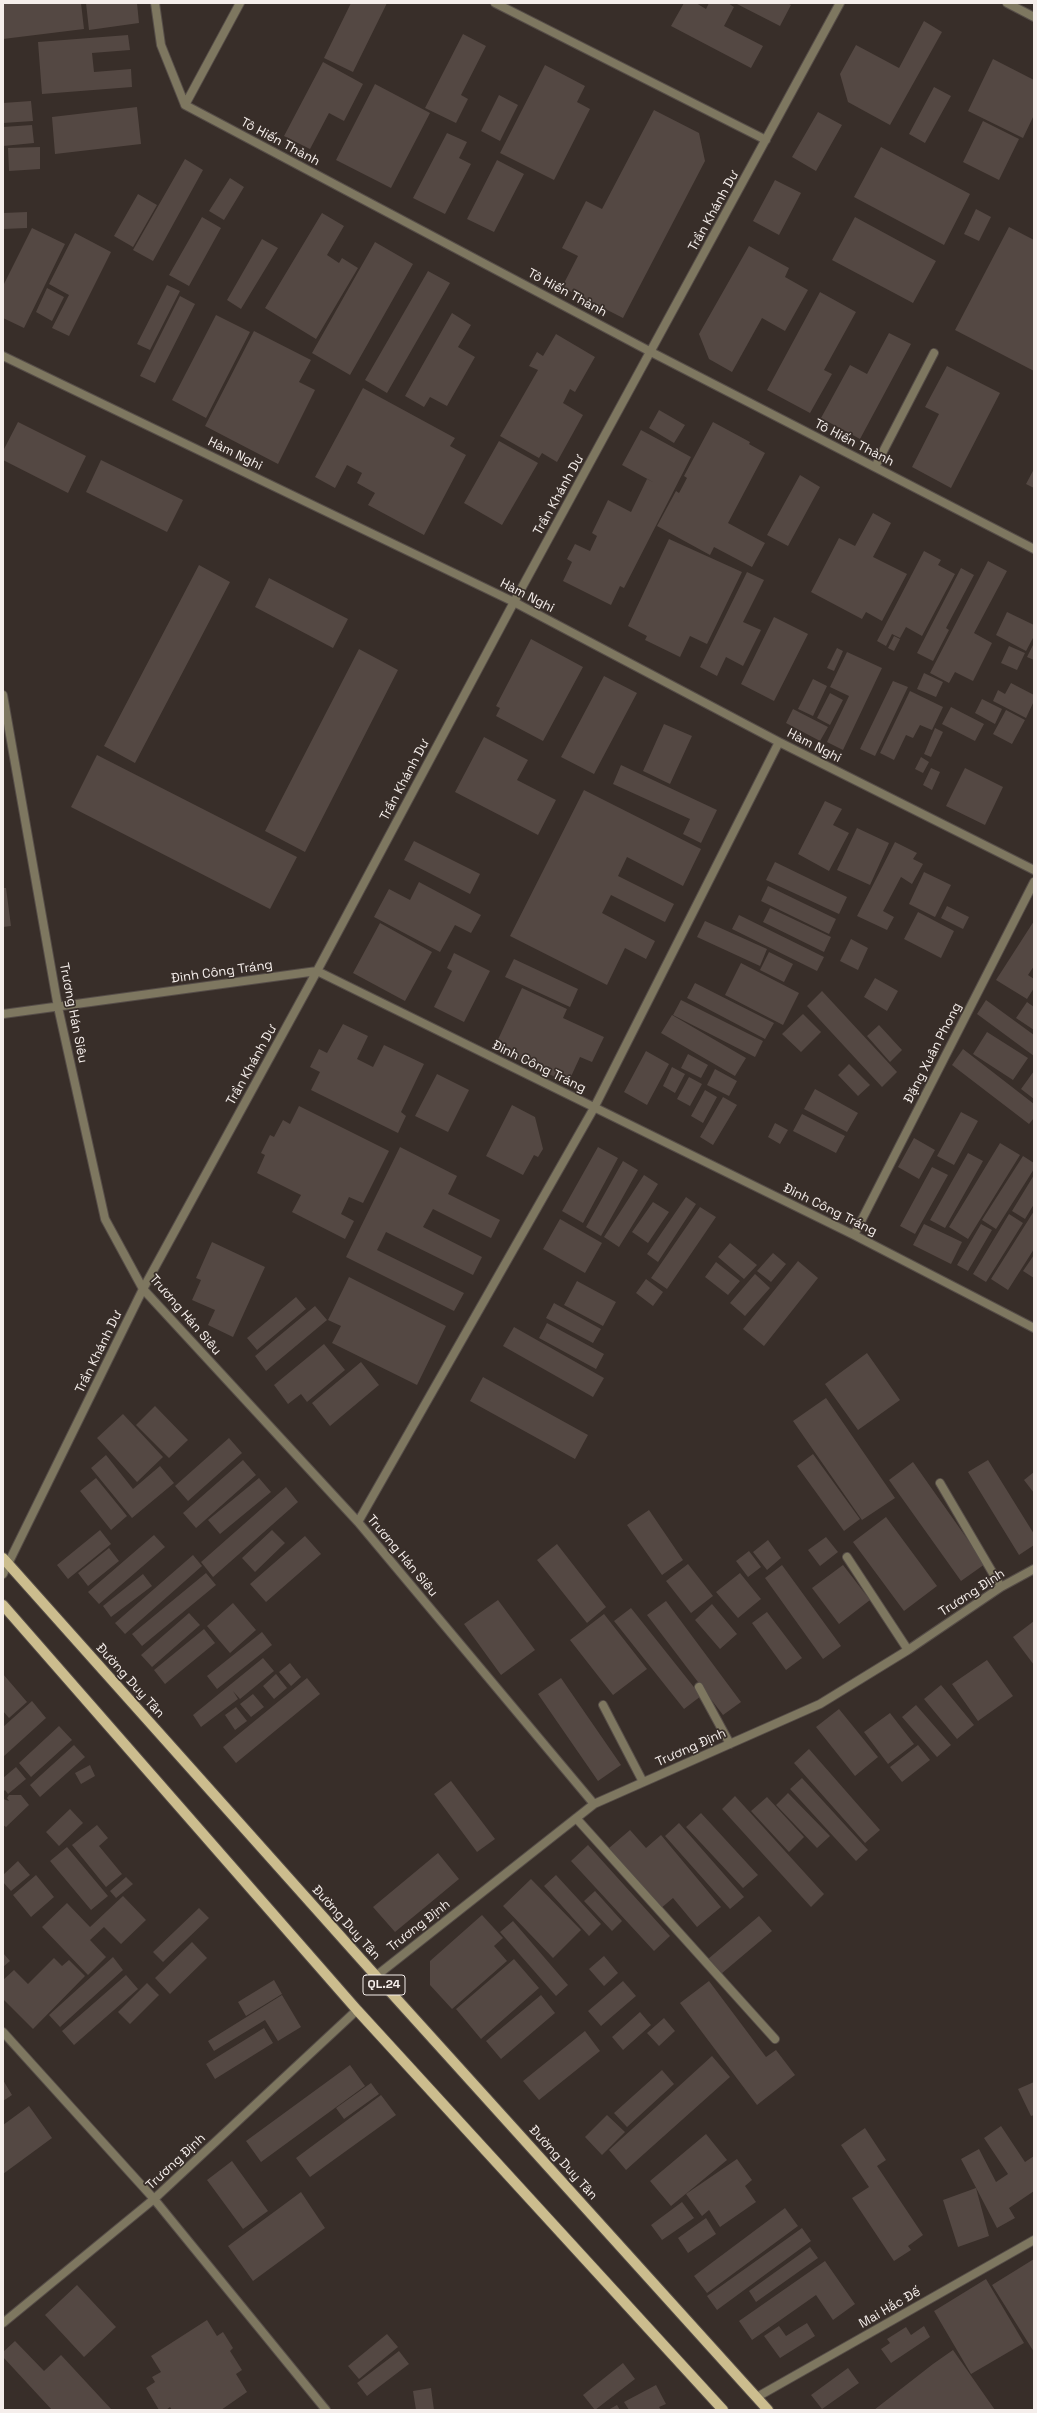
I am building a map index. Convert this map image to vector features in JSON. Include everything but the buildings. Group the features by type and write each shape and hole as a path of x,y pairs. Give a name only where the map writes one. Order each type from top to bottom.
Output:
{"main road":[{"name":"Đường Duy Tân","path":"6,1561 376,1976 768,2410"},
{"name":"QL.24","path":"3,1605 357,2010 723,2410"}],"street":[{"path":"155,3 161,45 185,105"},
{"path":"185,105 240,3"},
{"path":"495,3 766,140"},
{"name":"Trần Khánh Dư","path":"3,1574 6,1561 143,1289 317,971 514,602 840,3"},
{"path":"1007,3 1034,17"},
{"name":"Tô Hiến Thành","path":"185,105 651,352 1034,549"},
{"path":"875,467 934,353"},
{"name":"Hàm Nghi","path":"3,356 514,602 779,742 1034,870"},
{"name":"Trương Hán Siêu","path":"3,695 58,1007 106,1219 143,1289 358,1522 594,1804"},
{"path":"358,1522 594,1108 779,742"},
{"name":"Đặng Xuân Phong","path":"854,1234 1034,882"},
{"name":"Đinh Công Tráng","path":"3,1014 317,971 594,1108 854,1234 1034,1328"},
{"path":"940,1483 1001,1587"},
{"path":"846,1557 908,1650"},
{"name":"Trương Định","path":"376,1976 594,1804 820,1704 908,1650 1001,1587 1034,1569"},
{"path":"699,1687 730,1744"},
{"path":"603,1705 643,1782"},
{"path":"576,1818 775,2039"},
{"name":"Trương Định","path":"3,2323 154,2199 357,2010"},
{"path":"3,2032 154,2199 326,2410"},
{"name":"Mai Hắc Đế","path":"757,2397 1034,2240"}]}
